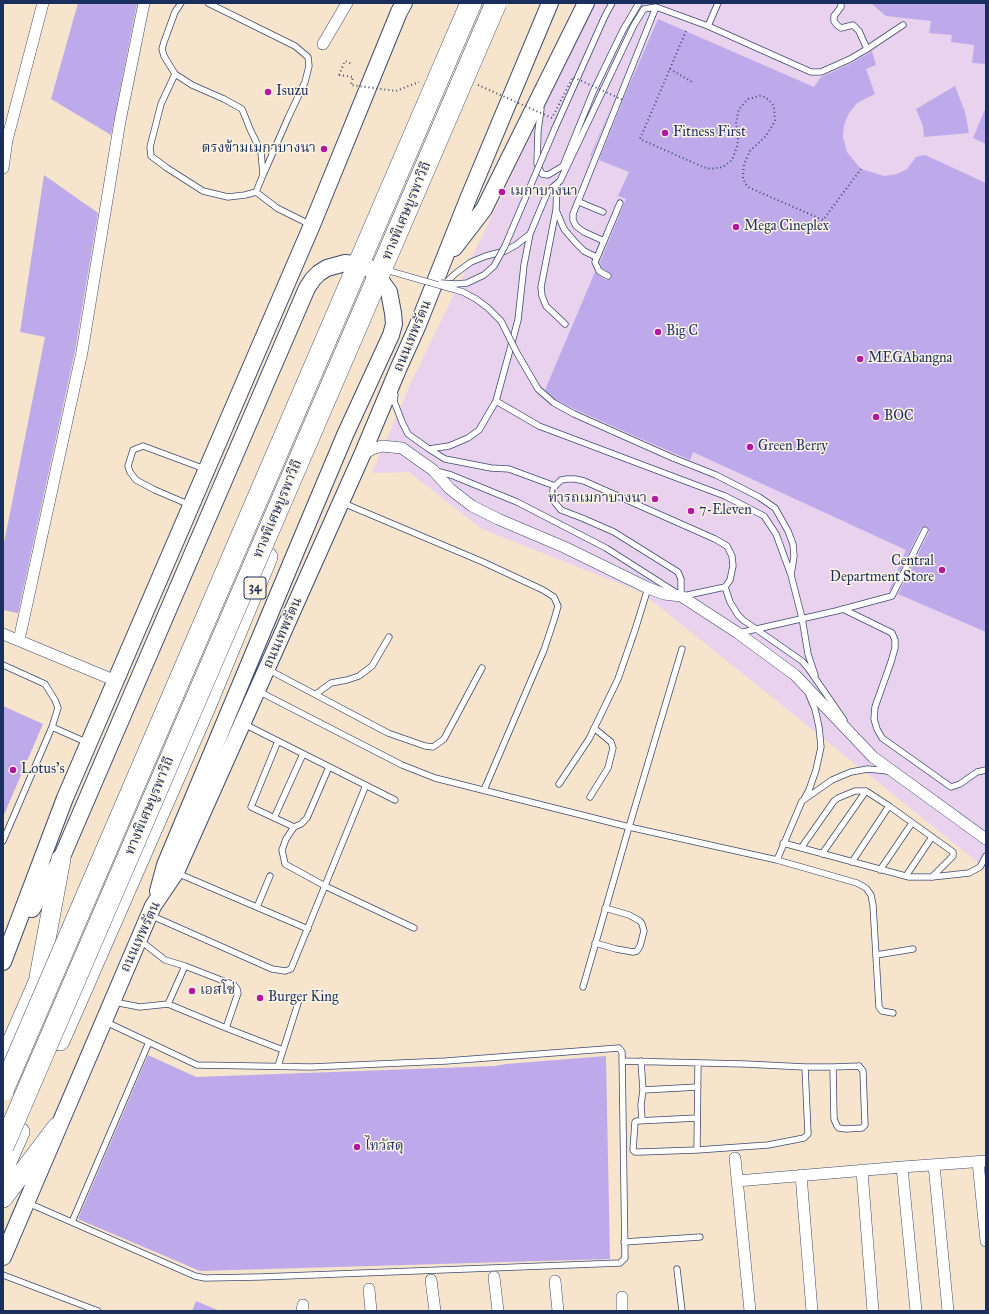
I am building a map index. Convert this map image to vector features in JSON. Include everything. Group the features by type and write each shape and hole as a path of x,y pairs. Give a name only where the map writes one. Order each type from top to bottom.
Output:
{"highway":[{"path":"455,40 462,3"},
{"path":"3,1062 166,692 462,3"},
{"name":"ทางพิเศษบูรพาวิถี","path":"3,1090 471,3"},
{"name":"ทางพิเศษบูรพาวิถี","path":"3,1147 496,3"},
{"path":"477,49 503,3"},
{"name":"34","path":"3,1171 206,707 330,408 503,3"},
{"path":"38,983 61,858"},
{"path":"3,1198 58,1128"}],"main road":[{"name":"ถนนเทพรัตน","path":"3,1257 151,911 176,872 362,455 429,290 441,265 550,3"},
{"path":"441,265 484,209 585,5"},
{"path":"5,954 65,798 312,225 401,6"},
{"path":"5,954 61,858 307,288 319,273 327,268 345,263 366,265 379,278 389,292 394,314 394,324 391,335 345,435 165,865 151,911"}],"street":[{"path":"3,168 7,140 43,3"},
{"path":"19,640 82,352 120,121 144,3"},
{"path":"323,44 346,3"},
{"path":"362,455 372,449 382,446 402,448 432,470 450,489 472,506 498,519 564,547 648,588 664,594 681,596 738,633 786,667 805,684 873,757 986,839"},
{"path":"3,634 116,681"},
{"path":"735,1158 750,1311"},
{"path":"737,1181 862,1170 982,1162 986,1241"},
{"path":"934,1165 948,1311"},
{"path":"902,1167 916,1311"},
{"path":"862,1170 873,1311"},
{"path":"801,1175 812,1311"},
{"path":"494,1276 498,1311"},
{"path":"431,1280 434,1311"},
{"path":"555,1281 558,1311"},
{"path":"369,1289 371,1311"},
{"path":"622,1297 622,1311"}],"lane":[{"path":"181,3 175,12 162,49 164,56 176,74 192,85 224,99 242,109 262,152 263,175"},
{"path":"208,3 295,46 308,56 305,82 256,192"},
{"path":"429,290 467,283 484,275 494,266 612,3"},
{"path":"549,78 539,114 537,164 542,174 548,176 563,166 593,92 623,30 639,3"},
{"path":"708,26 718,3"},
{"path":"841,3 841,7 834,16 834,21 841,28 853,26 859,31 867,49"},
{"path":"604,241 584,232 576,226 573,220 573,214 656,7"},
{"path":"429,450 449,446 468,438 479,430 496,401 518,320 524,265 530,234 548,191 560,181 634,25 644,10 656,7 708,26 811,72 821,72 850,59 903,25"},
{"path":"176,74 160,104 150,147 151,156 203,191 228,197 256,192"},
{"path":"557,184 556,210 541,287 542,296 546,306 565,324"},
{"path":"256,192 277,208 312,225"},
{"path":"579,202 603,212"},
{"path":"608,276 599,271 595,262 620,203"},
{"path":"556,210 564,229 575,242 584,251 596,257"},
{"path":"429,290 471,262 504,251 516,245 530,234"},
{"path":"366,265 429,290 463,292 476,299 488,308 500,321 524,367 538,389 554,403 574,414 673,458 716,475 758,497 775,508 788,531 793,544 794,556 791,575"},
{"path":"399,367 394,401 408,434 429,450 445,459 509,470 555,486"},
{"path":"496,401 539,426 725,496 764,516 776,534 791,575 802,618 808,654 815,675"},
{"path":"192,506 136,480 130,472 128,466 133,450 142,446 207,469"},
{"path":"432,470 451,475 518,502 606,548 681,596 725,587 730,580 733,566 732,556 728,546 584,481 575,479 561,480 555,486 553,490 553,500 562,510 614,532 678,572 681,580 681,596"},
{"path":"341,502 484,562 543,590 554,597 558,606 541,657 484,790"},
{"path":"738,633 892,596 925,530"},
{"path":"725,587 730,602 738,614 756,629 802,661 815,675 858,742"},
{"path":"559,784 589,739 618,679 636,630 648,588"},
{"path":"843,609 892,633 895,640 892,662 875,707 874,719 877,730 882,738 951,787 960,784 977,772 986,770"},
{"path":"316,694 331,683 348,680 359,676 372,666 389,637"},
{"path":"583,987 682,649"},
{"path":"3,665 44,684 55,700 58,708 52,727 3,841"},
{"path":"267,669 388,733 425,746 433,747 444,739 482,668"},
{"path":"777,860 802,801 809,790 816,770 821,747 815,709 805,684"},
{"path":"257,690 402,765 435,778 629,827 777,860 857,883 866,888 871,895 873,905 879,1007 882,1011 893,1013"},
{"path":"242,724 396,800"},
{"path":"52,727 89,743"},
{"path":"590,797 608,768 613,748 611,742 594,728"},
{"path":"278,741 251,807 294,827"},
{"path":"274,818 303,754"},
{"path":"330,767 307,818 301,824 294,827 286,839 282,850 285,864 325,886 414,928"},
{"path":"802,801 832,780 851,772 868,769 892,772"},
{"path":"151,911 272,970 285,971 291,969 366,785"},
{"path":"801,848 838,798 855,791 866,791 953,852 953,856 932,877"},
{"path":"822,854 866,791"},
{"path":"852,862 889,806"},
{"path":"880,870 912,823"},
{"path":"906,876 932,837"},
{"path":"783,843 906,876 932,877 968,873 980,867 986,856"},
{"path":"176,872 308,929"},
{"path":"257,907 270,876"},
{"path":"595,943 633,952 637,951 640,946 644,931 640,921 629,915 605,908"},
{"path":"139,940 165,960 234,985 238,993 226,1028"},
{"path":"876,955 913,949"},
{"path":"168,1004 185,966"},
{"path":"278,1066 299,1000"},
{"path":"112,1001 140,1007 168,1004 283,1050"},
{"path":"26,1202 195,1276 205,1278 620,1263 625,1258 622,1052 619,1048 446,1061 311,1067 197,1065 104,1021"},
{"path":"72,1222 149,1042"},
{"path":"622,1061 698,1062 805,1067 859,1066 863,1071 864,1127 846,1129 836,1126 834,1119 833,1067"},
{"path":"641,1061 643,1090 641,1105 642,1120"},
{"path":"697,1150 698,1062"},
{"path":"697,1118 642,1120 635,1122 633,1139 634,1151 697,1150 768,1145 806,1137 808,1134 805,1067"},
{"path":"643,1090 698,1087"},
{"path":"624,1242 700,1237"},
{"path":"677,1269 682,1311"},
{"path":"3,1275 98,1311"}],"path":[{"path":"686,32 640,139 704,167 710,169 723,167 732,160 737,147 738,139 736,122 739,109 748,99 760,96 765,97 772,103 774,107 775,121 766,136 750,151 744,164 742,178 748,187 823,220 861,170"},
{"path":"352,64 345,61 339,75 353,77 351,85 396,91 425,79"},
{"path":"670,69 692,82"},
{"path":"475,83 552,118 573,77 623,100"}],"shaded area":[{"path":"595,3 986,3 986,869 641,592 482,529 409,472 372,473 411,383"}],"building":[{"path":"78,3 137,3 111,135 51,99"},
{"path":"871,3 986,3 986,64 972,63 974,45 951,42 952,35 929,33 931,21 886,16"},
{"name":"MEGAbangna","path":"658,19 814,87 821,77 852,63 872,51 876,65 866,69 875,94 857,103 849,113 844,125 843,137 847,152 861,169 884,176 897,174 907,169 916,157 925,155 986,183 986,632 898,594 929,532 927,526 921,528 889,591 906,550 693,452 690,460 576,410 556,400 545,390 595,272 606,280 610,280 612,278 611,274 602,268 600,262 626,199 618,196 629,172 599,160"},
{"path":"955,86 965,112 969,133 924,137 923,126 916,109"},
{"path":"613,103 591,157 590,156"},
{"path":"986,107 986,144 973,138"},
{"path":"44,175 98,213 75,351 18,613 3,610 3,548 45,337 20,332"},
{"name":"Lotus's","path":"3,706 43,724 3,817"},
{"name":"ไทวัสดุ","path":"148,1055 196,1077 495,1066 606,1056 610,1259 200,1271 78,1219"},
{"path":"196,1301 220,1311 192,1311"}],"place":[{"name":"Isuzu","path":"268,92"},
{"name":"Fitness First","path":"665,133"},
{"name":"ตรงข้ามเมกาบางนา","path":"324,149"},
{"name":"เมกาบางนา","path":"502,192"},
{"name":"Mega Cineplex","path":"736,227"},
{"name":"Big C","path":"658,332"},
{"name":"MEGAbangna","path":"860,359"},
{"name":"BOC","path":"876,417"},
{"name":"Green Berry","path":"750,447"},
{"name":"ท่ารถเมกาบางนา","path":"655,499"},
{"name":"7-Eleven","path":"691,511"},
{"name":"Central Department Store","path":"942,570"},
{"name":"Lotus's","path":"13,770"},
{"name":"เอสโซ่","path":"192,991"},
{"name":"Burger King","path":"260,998"},
{"name":"ไทวัสดุ","path":"357,1147"}]}
